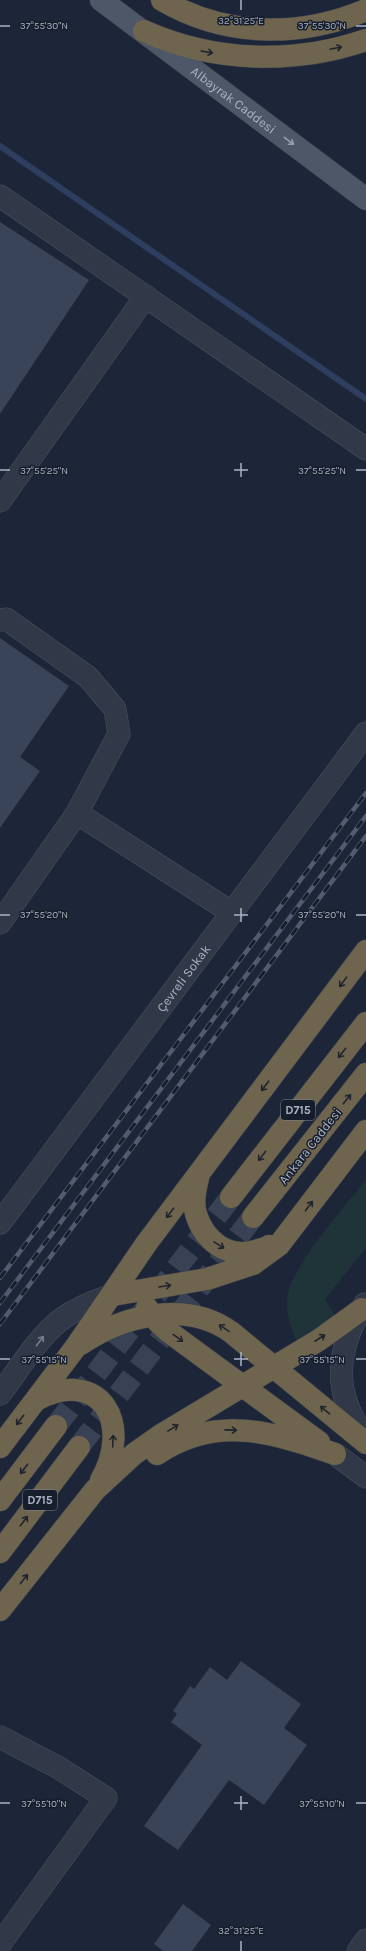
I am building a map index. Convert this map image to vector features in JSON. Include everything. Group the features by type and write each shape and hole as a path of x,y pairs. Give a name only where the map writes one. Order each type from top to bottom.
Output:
{"highway":[{"path":"162,0 183,12 208,21 234,28 262,30 290,29 319,24 366,10"},
{"path":"144,31 165,41 200,51 240,56 300,54 340,47 366,40"},
{"path":"0,1447 75,1348 113,1295 146,1244 366,951"},
{"name":"D715","path":"231,1197 366,1023"},
{"name":"Ankara Caddesi","path":"253,1217 366,1074"},
{"path":"113,1295 207,1279 253,1264 280,1245 366,1131"},
{"path":"199,1173 195,1194 196,1213 201,1228 215,1244 230,1252 248,1253 267,1247 291,1230"},
{"path":"146,1244 140,1269 145,1303 152,1316 169,1332 244,1385 335,1454"},
{"path":"95,1490 146,1445 273,1366 318,1340 364,1306"},
{"path":"75,1348 104,1331 131,1320 152,1316 182,1314 203,1317 231,1332 366,1443"},
{"path":"0,1610 95,1490 109,1464 114,1440 113,1426 105,1407 102,1402 91,1394 78,1390 64,1390 49,1393 36,1400"},
{"name":"D715","path":"0,1500 56,1426"},
{"path":"50,1547 85,1520 148,1460 170,1446 195,1435 226,1429 254,1431 285,1438 335,1454"},
{"name":"D715","path":"0,1552 80,1447"}],"main road":[{"name":"Albayrak Caddesi","path":"101,0 366,199"}],"street":[{"path":"0,196 366,449"},
{"path":"0,501 146,296"},
{"path":"0,620 6,619 88,676 116,709 119,734 77,813 0,923"},
{"name":"Çevreli Sokak","path":"0,1223 366,733"},
{"path":"77,813 231,912"},
{"path":"0,1394 45,1335 57,1322 82,1307 113,1295"},
{"path":"364,1306 345,1345 341,1364 341,1379 347,1406 366,1440"},
{"path":"335,1454 366,1477"},
{"path":"0,1718 32,1754"},
{"path":"0,1737 32,1754 106,1798 0,1944"},
{"path":"358,1951 366,1940"}],"green space":[{"path":"366,1180 366,1248 325,1299 336,1318 297,1342 290,1324 287,1306 288,1294 292,1282 299,1267 321,1236"}],"building":[{"path":"0,222 89,280 0,414"},
{"path":"0,638 69,686 20,757 40,771 0,828"},
{"path":"241,1661 301,1704 284,1728 307,1745 264,1805 229,1780 178,1850 144,1826 202,1745 171,1722 177,1714 173,1711 190,1686 194,1689 210,1667 227,1680"},
{"path":"183,1904 211,1925 192,1951 163,1951 154,1944"}],"waterway":[{"path":"0,146 366,399"}],"tunnel":[{"path":"56,1426 231,1197"},
{"path":"79,1447 253,1217"}],"railway":[{"path":"0,1278 366,793"},
{"path":"0,1303 366,816"},
{"path":"0,1324 366,836"}]}
